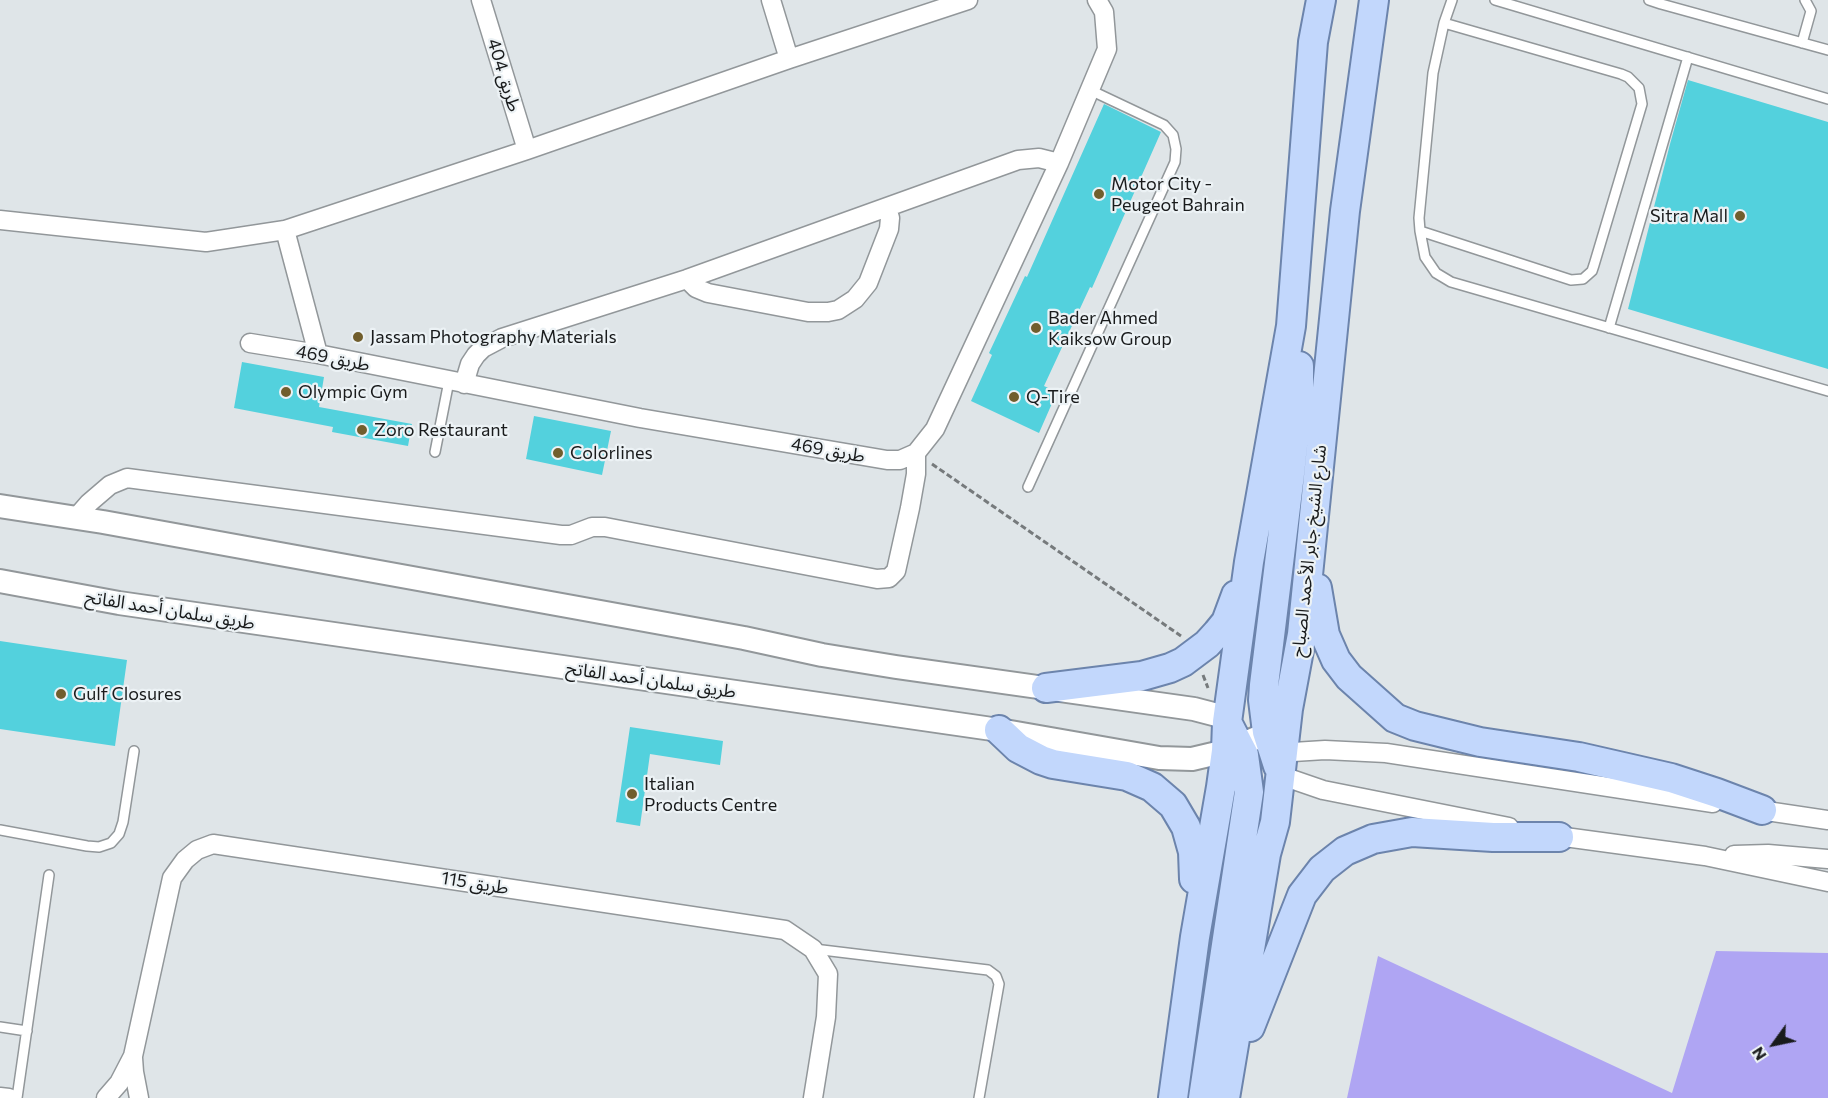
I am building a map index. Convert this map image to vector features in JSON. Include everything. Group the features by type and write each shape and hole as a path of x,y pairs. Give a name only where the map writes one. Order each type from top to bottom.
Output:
{"main road":[{"path":"1173,1098 1195,937 1228,739 1249,562 1291,326 1313,42 1321,0"},
{"name":"شارع الشيخ جابر الأحمد الصباح","path":"1227,1089 1266,854 1275,822 1277,753 1302,634 1345,211 1374,0"},
{"path":"1277,753 1263,700 1299,388 1299,367 1291,326"},
{"path":"1311,552 1325,635 1336,660 1355,684 1395,718 1415,726 1480,742 1579,757 1671,778 1762,810"},
{"path":"1046,688 1156,673 1195,654 1226,622 1249,562"},
{"path":"999,730 1018,747 1041,760 1134,778 1152,787 1173,805 1186,827 1193,852 1195,937"},
{"path":"1203,1098 1248,792 1228,739"},
{"path":"1227,1089 1302,895 1323,869 1345,851 1373,839 1412,832 1493,837 1559,837"}],"street":[{"name":"طريق 404","path":"481,0 527,150"},
{"path":"771,0 789,59"},
{"path":"0,220 206,242 285,230 968,0"},
{"path":"75,519 110,485 127,478 561,535 571,535 592,527 605,527 877,579 889,578 896,571 910,507 916,474 916,453 935,429 1059,163 1107,49 1104,12 1097,0"},
{"path":"456,382 476,355 492,342 687,279 1018,160 1039,158 1059,163"},
{"path":"687,279 696,288 708,293 808,312 838,310 855,299 868,284 889,229 890,218 886,208"},
{"path":"285,230 318,354"},
{"name":"طريق 469","path":"250,343 318,354 640,418 887,460 900,460 916,453"},
{"path":"0,506 103,522 732,636 822,655 1046,688 1228,739"},
{"name":"طريق سلمان أحمد الفاتح","path":"0,581 119,603 999,730 1159,758 1192,759 1228,739 1277,753"},
{"path":"1828,820 1386,753 1325,750 1277,753 1291,779 1323,790 1559,837 1705,856 1828,882"},
{"name":"طريق 115","path":"106,1098 119,1083 133,1056 172,878 185,860 197,850 213,844 784,930 813,949 828,974 826,1017 813,1098"},
{"path":"1705,856 1768,854 1828,859"},
{"name":"طريق 115","path":"133,1056 139,1098"},
{"path":"0,1097 9,1098"}],"lane":[{"path":"1452,0 1444,23 1433,73 1419,218 1419,231 1425,257 1436,273 1451,282 1828,391"},
{"path":"1495,0 1828,99"},
{"path":"1650,0 1828,50"},
{"path":"1802,43 1811,11 1805,0"},
{"path":"1419,231 1571,280 1583,279 1592,271 1642,104 1639,88 1628,77 1621,74 1444,23"},
{"path":"1609,328 1688,57"},
{"path":"1028,487 1175,162 1176,149 1173,135 1164,125 1090,90"},
{"path":"435,453 456,382"},
{"path":"0,830 87,846 99,847 111,843 119,834 123,822 134,751"},
{"path":"17,1098 49,875"},
{"path":"813,949 988,970 996,976 999,984 980,1098"},
{"path":"0,1027 27,1031"}],"path":[{"path":"916,453 1190,643 1228,739"}],"shaded area":[{"path":"1716,951 1828,953 1828,1098 1347,1098 1378,956 1672,1093"}],"building":[{"name":"Sitra Mall","path":"1688,80 1828,122 1828,369 1628,309"},
{"path":"1104,104 1161,132 1092,288 1090,287 1044,386 1057,392 1039,433 971,401 992,355 989,353 1025,276 1027,277"},
{"path":"242,362 324,377 319,407 412,424 408,446 332,432 333,427 234,408"},
{"path":"534,416 611,431 602,475 526,459"},
{"name":"Gulf Closures","path":"0,641 127,660 115,746 0,729"},
{"name":"Italian Products Centre","path":"630,727 723,741 720,765 650,754 640,826 616,822"}],"place":[{"name":"Motor City - Peugeot Bahrain","path":"1099,194"},
{"name":"Sitra Mall","path":"1740,216"},
{"name":"Bader Ahmed Kaiksow Group","path":"1036,328"},
{"name":"Jassam Photography Materials","path":"358,337"},
{"name":"Olympic Gym","path":"286,392"},
{"name":"Q-Tire","path":"1014,397"},
{"name":"Zoro Restaurant","path":"362,430"},
{"name":"Colorlines","path":"558,453"},
{"name":"Gulf Closures","path":"61,694"},
{"name":"Italian Products Centre","path":"632,794"}]}
